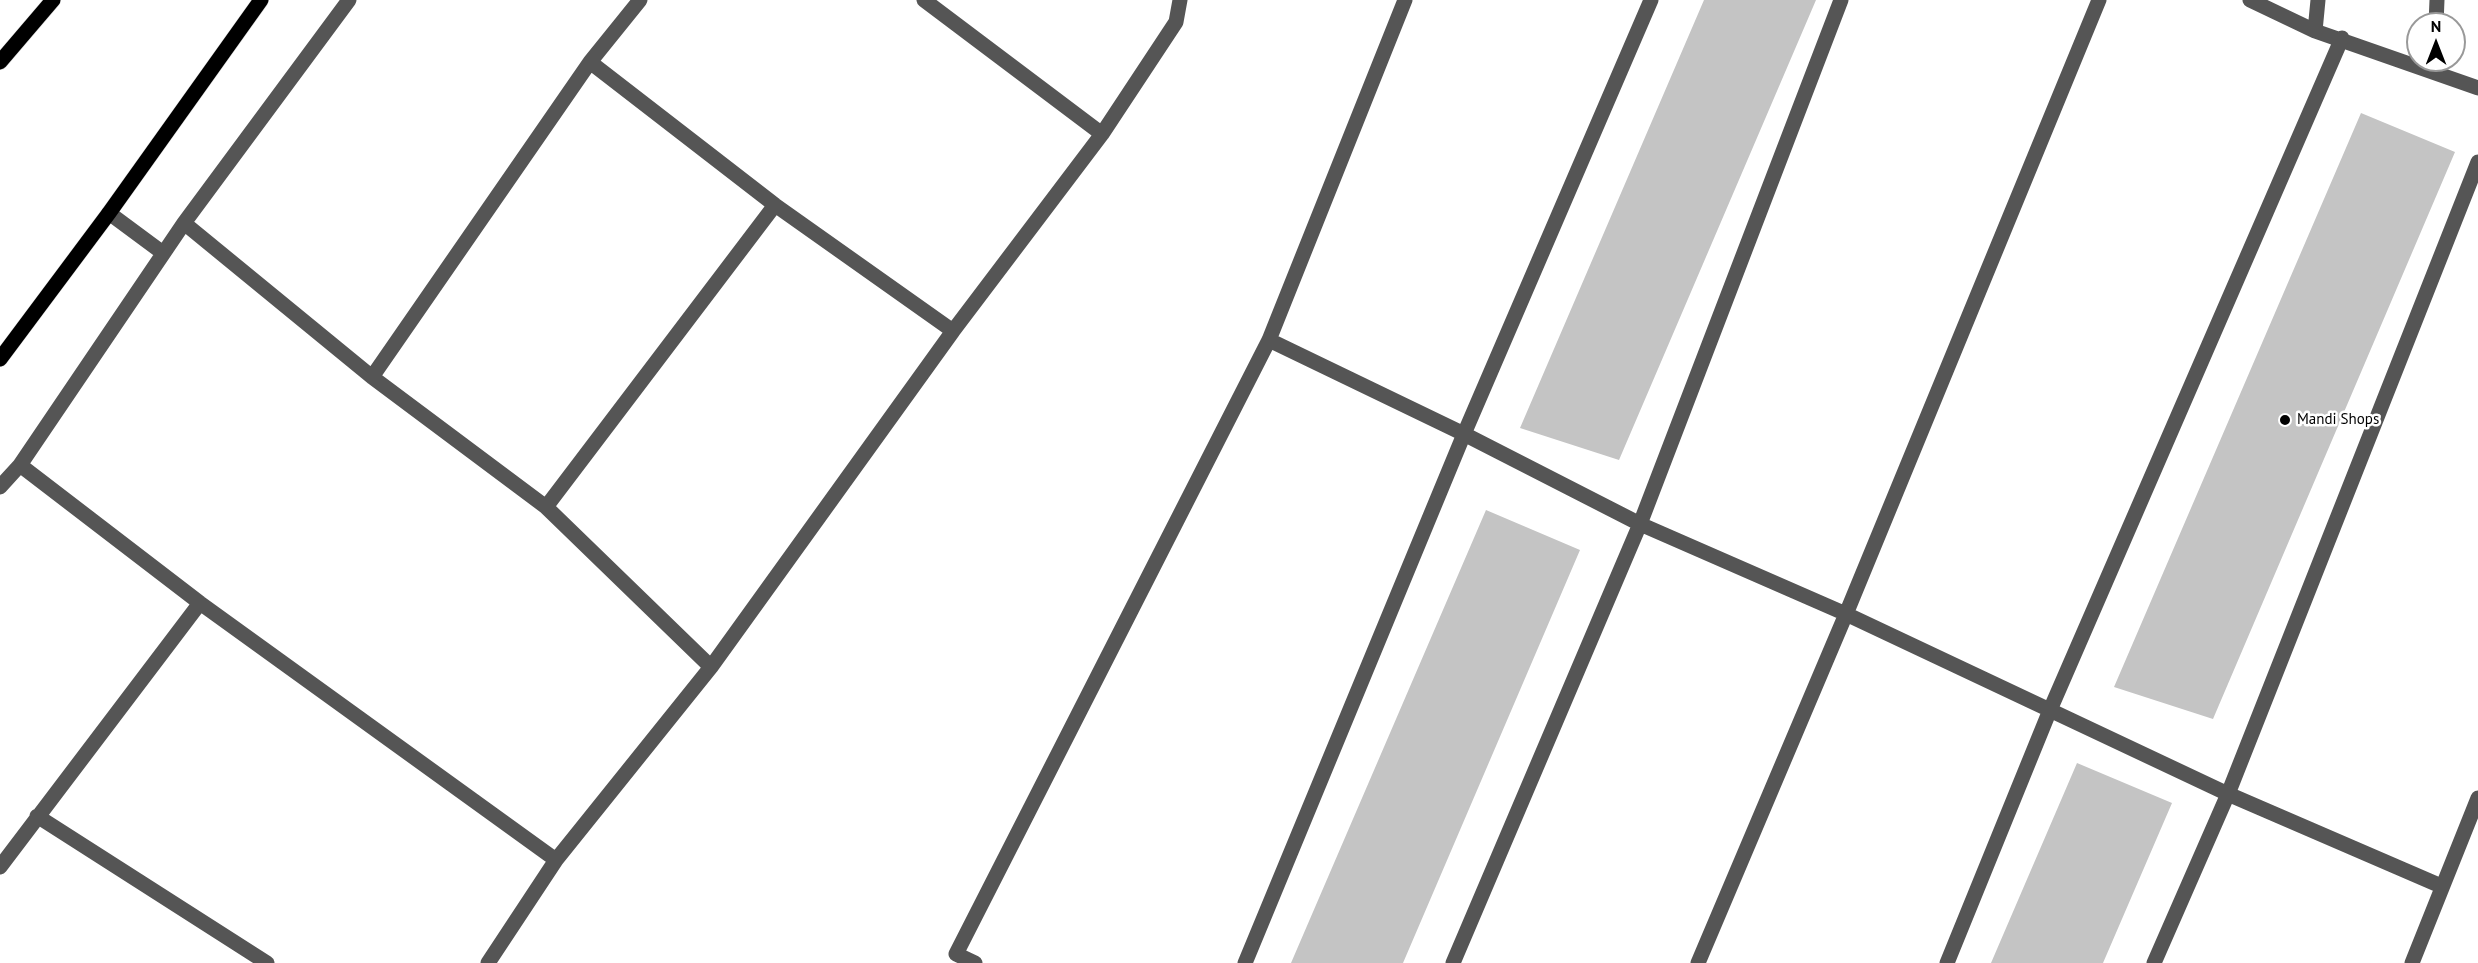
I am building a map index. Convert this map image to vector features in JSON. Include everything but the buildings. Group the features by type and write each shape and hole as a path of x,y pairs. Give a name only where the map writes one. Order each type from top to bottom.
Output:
{"main road":[{"path":"0,62 53,0"},
{"path":"0,359 109,213 261,0"}],"street":[{"path":"0,487 20,465 184,223 349,0"},
{"path":"372,377 590,62 640,0"},
{"path":"924,0 1102,134"},
{"path":"488,963 556,860 711,667 953,331 1102,134 1176,22 1180,0"},
{"path":"975,963 956,954 1269,340 1405,0"},
{"path":"1245,963 1464,434 1651,0"},
{"path":"1454,963 1640,524 1841,0"},
{"path":"1698,963 1846,614 2099,0"},
{"path":"2250,0 2315,31 2406,58"},
{"path":"2315,31 2318,0"},
{"path":"1947,963 2050,710 2342,38"},
{"path":"590,62 775,205 953,331"},
{"path":"2445,72 2478,88"},
{"path":"2154,963 2228,794 2478,162"},
{"path":"546,507 775,205"},
{"path":"109,213 163,254"},
{"path":"184,223 372,377 546,507 711,667"},
{"path":"1269,340 1464,434 1640,524 1846,614 2228,794 2441,886"},
{"path":"20,465 200,603 556,860"},
{"path":"0,867 200,603"},
{"path":"2412,963 2478,798"},
{"path":"37,816 267,963"}],"place":[{"name":"Mandi Shops","path":"2285,420"}]}
